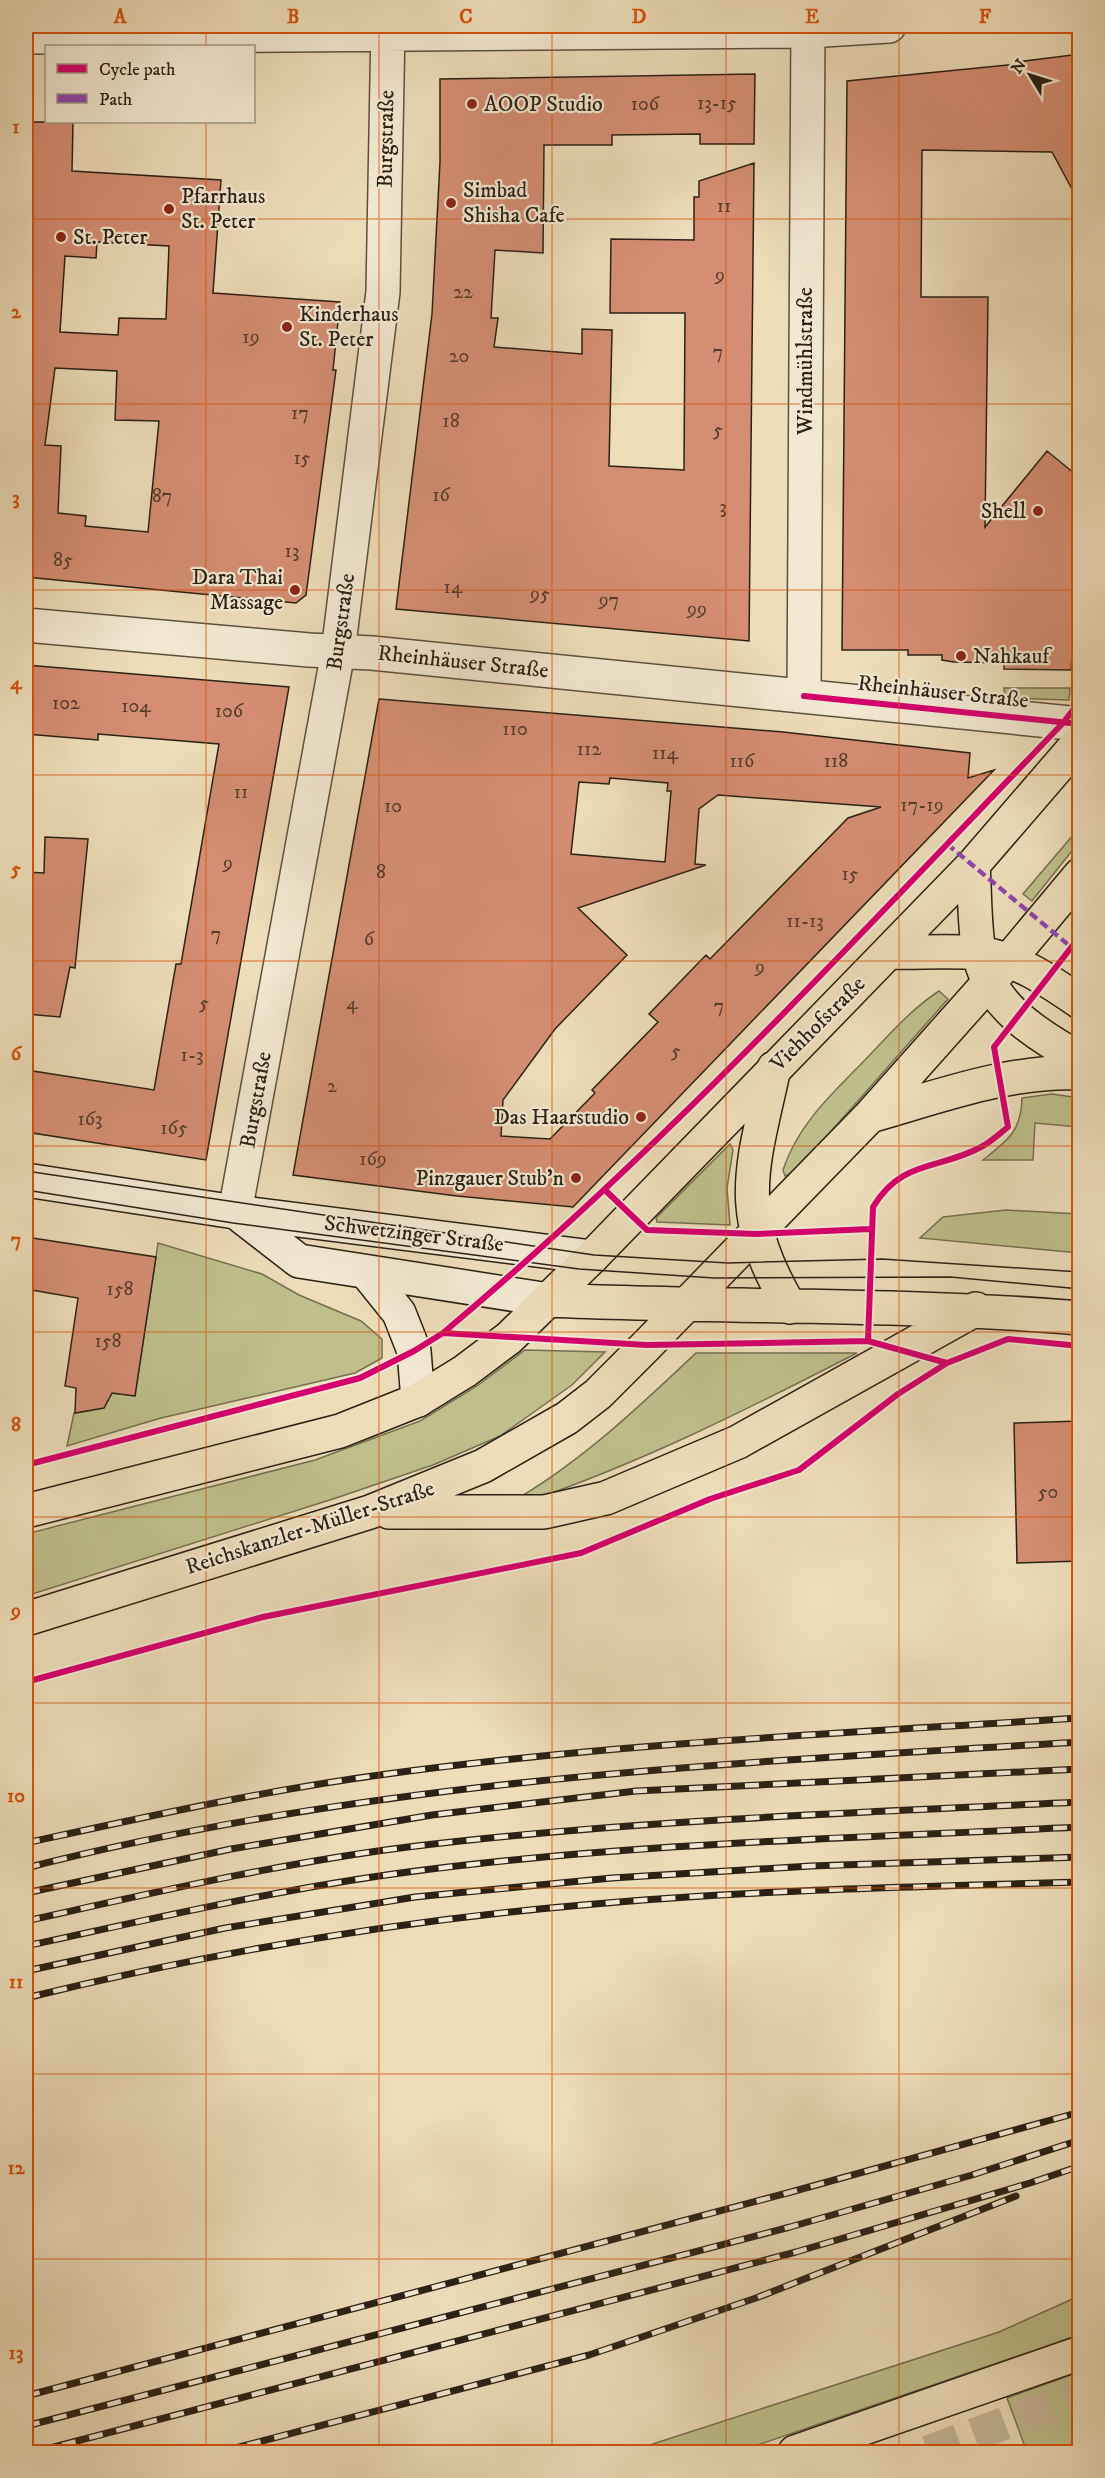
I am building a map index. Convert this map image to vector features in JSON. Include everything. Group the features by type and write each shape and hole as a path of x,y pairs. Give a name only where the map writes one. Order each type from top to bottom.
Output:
{"main road":[{"name":"Viehhofstraße","path":"549,1300 973,865 1080,741"},
{"path":"973,865 992,965 1017,1018 1080,1059"},
{"path":"685,1306 870,1116 992,965 1079,881"},
{"path":"889,952 992,965 1047,980 1080,1002"},
{"path":"774,1068 751,1178 756,1234 765,1262 790,1307"},
{"path":"870,1116 1001,1079 1052,1072 1080,1073"},
{"path":"26,1511 340,1431 418,1400 465,1371 509,1338 549,1300 685,1306 976,1310 1080,1318"},
{"name":"Reichskanzler-Müller-Straße","path":"26,1619 370,1512 483,1466 567,1418 598,1394 685,1306"},
{"path":"370,1512 544,1512 606,1498 738,1442 976,1310"},
{"path":"795,2452 1080,2353"}],"street":[{"path":"26,37 388,30 889,26"},
{"name":"Windmühlstraße","path":"804,696 808,28"},
{"name":"Burgstraße","path":"235,1212 338,652 383,292 388,30"},
{"name":"Rheinhäuser Straße","path":"26,625 372,653 1080,724"},
{"name":"Schwetzinger Straße","path":"26,1180 235,1212 592,1257"},
{"name":"Schwetzinger Straße","path":"235,1212 299,1262 549,1300"},
{"path":"366,1272 399,1314 411,1342 414,1351 418,1400"}],"green space":[{"path":"1004,688 1070,688 1069,700 1005,698"},
{"path":"1079,828 1079,842 1032,901 1023,894"},
{"path":"939,991 948,999 795,1172 785,1176 783,1170 789,1153 817,1110 900,1023"},
{"path":"1052,1094 1079,1098 1079,1127 1035,1123 1033,1160 983,1160 1012,1134 1019,1119 1022,1098"},
{"path":"730,1144 733,1150 727,1188 730,1225 657,1222 656,1218"},
{"path":"1006,1210 1079,1214 1079,1253 920,1238 943,1217"},
{"path":"158,1243 262,1274 299,1295 361,1321 382,1339 382,1358 355,1373 161,1418 67,1446 74,1413 103,1408 112,1393 135,1396"},
{"path":"525,1350 605,1352 572,1385 500,1436 433,1465 26,1596 26,1534 315,1460 420,1421 477,1386"},
{"path":"696,1353 857,1353 655,1452 529,1501 520,1497 590,1448"},
{"path":"1079,2296 1079,2335 737,2452 628,2452 999,2332"},
{"path":"1079,2372 1079,2452 1027,2452 1007,2398"}],"building":[{"path":"1080,54 1080,204 1052,152 922,150 921,297 988,297 985,527 1047,451 1080,478 1080,585 1077,584 1071,670 1004,669 1004,663 954,662 942,660 942,655 908,655 908,650 842,650 847,81 1018,64 1017,62"},
{"path":"755,74 754,144 700,144 700,134 612,135 612,145 544,145 543,253 495,250 491,318 498,318 494,347 582,354 582,329 612,330 609,466 684,470 685,313 610,313 611,239 694,240 694,197 699,197 699,181 754,163 749,641 396,609 432,314 440,162 440,79"},
{"path":"26,122 73,123 72,171 221,180 213,293 340,302 333,370 336,370 306,595 296,603 26,577","holes":["97,242 169,246 166,319 119,318 118,335 60,332 65,256 96,258","55,368 117,371 115,420 159,421 148,532 85,526 86,516 58,513 61,446 45,445"]},
{"path":"26,665 289,687 206,1160 26,1132 26,1070 154,1090 176,964 181,964 219,744 98,734 98,740 26,734"},
{"path":"379,699 783,732 970,753 968,778 994,770 573,1207 457,1196 293,1175","holes":["610,778 668,783 667,791 671,791 665,862 571,854 579,782 609,784","718,795 881,807 848,818 710,959 706,955 649,1014 658,1022 592,1090 595,1093 550,1139 501,1136 503,1100 555,1029 627,955 578,908 706,865 695,864 699,809"]},
{"path":"45,837 88,839 75,968 70,967 60,1017 26,1014 26,872 44,873"},
{"path":"26,1237 156,1257 135,1396 112,1393 104,1408 75,1413 76,1388 65,1386 78,1298 26,1289"},
{"path":"1080,1421 1080,1561 1017,1563 1014,1423"}],"tunnel":[{"path":"928,2452 1080,2395"}],"tram line":[{"path":"26,1171 594,1255 728,1263 882,1259 1080,1272"},
{"path":"26,1190 233,1223 579,1269 714,1278 950,1277 1080,1289"}],"railway":[{"path":"26,1843 296,1788 473,1763 733,1740 1080,1718"},
{"path":"26,1868 155,1838 286,1814 417,1795 682,1768 1080,1742"},
{"path":"26,1893 231,1849 432,1815 636,1791 1080,1769"},
{"path":"26,1921 264,1870 408,1847 660,1824 1080,1802"},
{"path":"26,1946 312,1887 491,1862 743,1843 1080,1827"},
{"path":"26,1971 225,1928 415,1897 612,1878 811,1866 1080,1857"},
{"path":"26,1998 233,1953 372,1930 513,1912 769,1892 1080,1882"},
{"path":"26,2396 791,2192 1080,2112"},
{"path":"26,2426 790,2227 972,2175 1080,2140"},
{"path":"35,2452 796,2252 1080,2166"},
{"path":"220,2452 589,2355 756,2298 1016,2196"}],"marked path":[{"path":"947,844 1071,947"}],"cycle path":[{"path":"804,696 1080,724"},
{"path":"26,1465 360,1378 414,1351 443,1333 605,1189 761,1037 1063,723 1080,701"},
{"path":"868,1341 873,1207 884,1192 909,1173 981,1147 1008,1127 994,1047 1080,936"},
{"path":"606,1191 647,1230 756,1234 870,1229"},
{"path":"443,1333 647,1345 868,1341 947,1363"},
{"path":"26,1682 263,1617 581,1553 710,1499 799,1470 898,1394 947,1363 1008,1339 1080,1346"}],"place":[{"name":"AOOP Studio","path":"472,104"},
{"name":"Simbad Shisha Cafe","path":"451,203"},
{"name":"Pfarrhaus St. Peter","path":"169,209"},
{"name":"St. Peter","path":"61,237"},
{"name":"Kinderhaus St. Peter","path":"287,327"},
{"name":"Shell","path":"1038,511"},
{"name":"Dara Thai Massage","path":"295,590"},
{"name":"Nahkauf","path":"961,656"},
{"name":"Das Haarstudio","path":"641,1117"},
{"name":"Pinzgauer Stub'n","path":"576,1178"}]}
